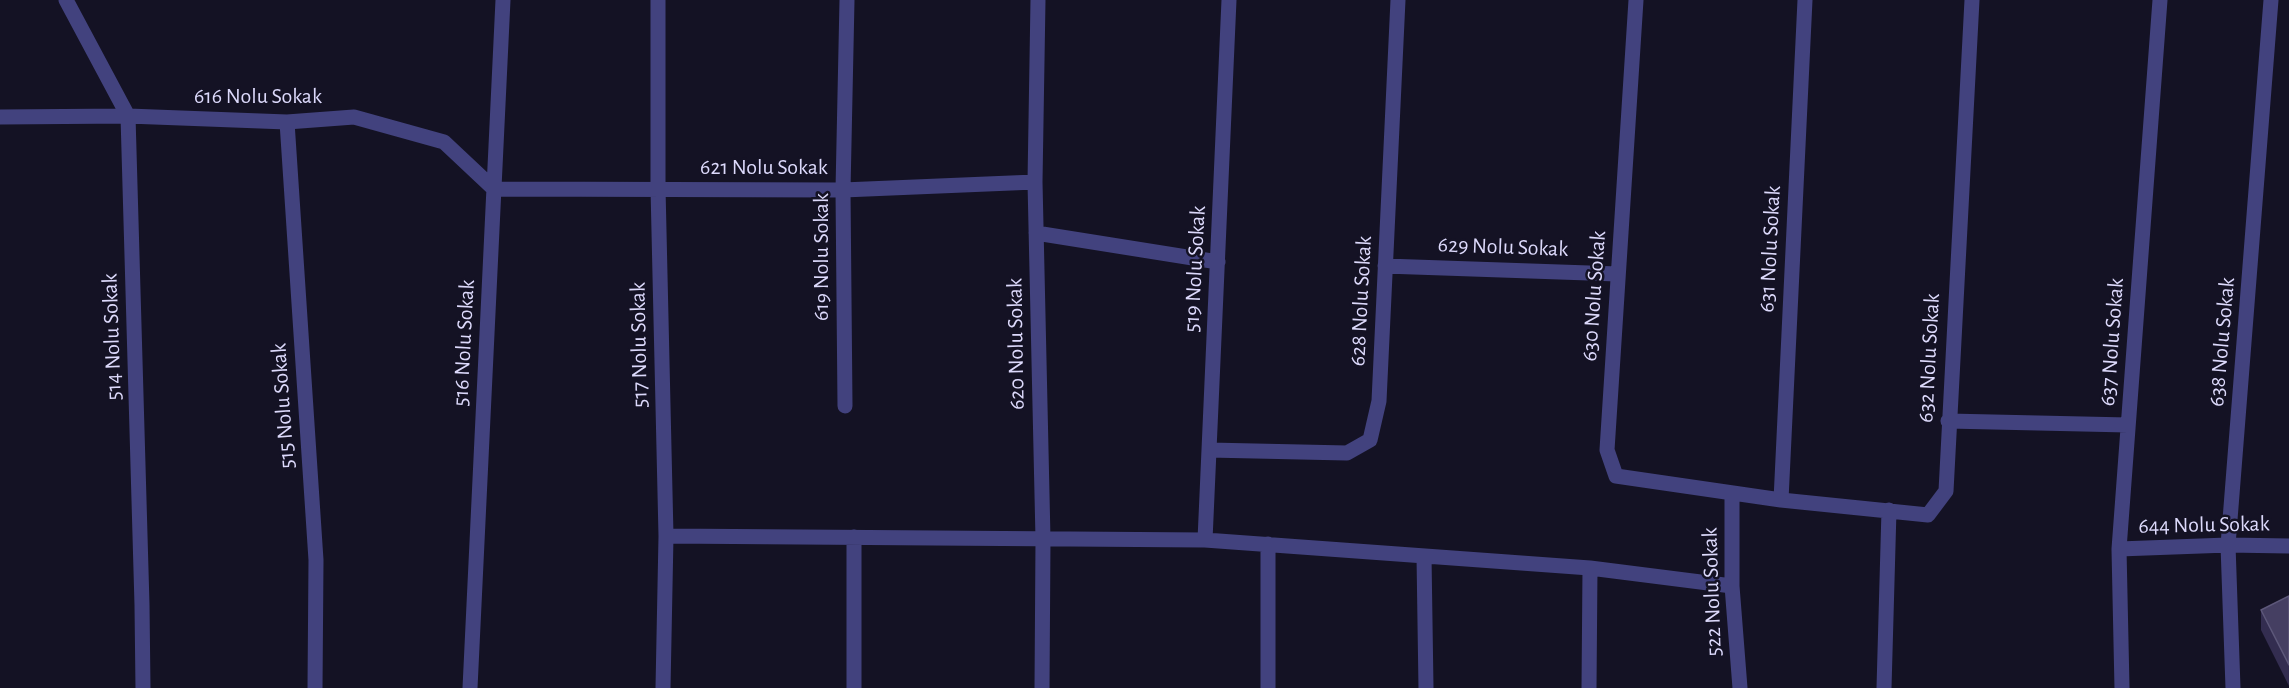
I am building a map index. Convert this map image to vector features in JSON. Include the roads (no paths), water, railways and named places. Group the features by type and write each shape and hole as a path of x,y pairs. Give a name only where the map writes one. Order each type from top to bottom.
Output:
{"street":[{"name":"514 Nolu Sokak","path":"66,0 128,117 142,605 142,688"},
{"name":"516 Nolu Sokak","path":"470,688 503,0"},
{"name":"517 Nolu Sokak","path":"658,0 658,188 666,536 663,688"},
{"name":"619 Nolu Sokak","path":"845,406 843,190 847,0"},
{"name":"620 Nolu Sokak","path":"1038,0 1035,182 1043,539 1042,688"},
{"name":"519 Nolu Sokak","path":"1205,540 1229,0"},
{"name":"628 Nolu Sokak","path":"1209,450 1347,453 1370,440 1379,401 1398,0"},
{"name":"630 Nolu Sokak","path":"1636,0 1606,450 1616,476 1732,494"},
{"name":"631 Nolu Sokak","path":"1781,500 1805,0"},
{"name":"632 Nolu Sokak","path":"1732,494 1928,515 1946,491 1972,0"},
{"name":"637 Nolu Sokak","path":"2122,688 2119,549 2160,0"},
{"name":"638 Nolu Sokak","path":"2233,688 2228,545 2271,0"},
{"name":"616 Nolu Sokak","path":"0,117 128,117 287,122 354,117 444,142 494,189"},
{"name":"515 Nolu Sokak","path":"287,122 316,560 315,688"},
{"name":"621 Nolu Sokak","path":"494,189 843,190 1035,182"},
{"path":"1036,233 1218,262"},
{"name":"629 Nolu Sokak","path":"1385,266 1618,274"},
{"path":"1948,421 2128,425"},
{"name":"522 Nolu Sokak","path":"1732,494 1732,586 1740,688"},
{"path":"1884,688 1889,510"},
{"path":"666,536 1205,540 1590,568 1732,586"},
{"path":"854,537 854,688"},
{"path":"1268,544 1268,688"},
{"name":"644 Nolu Sokak","path":"2119,549 2228,545 2289,546"},
{"path":"1424,556 1426,688"},
{"path":"1589,688 1590,568"}]}
